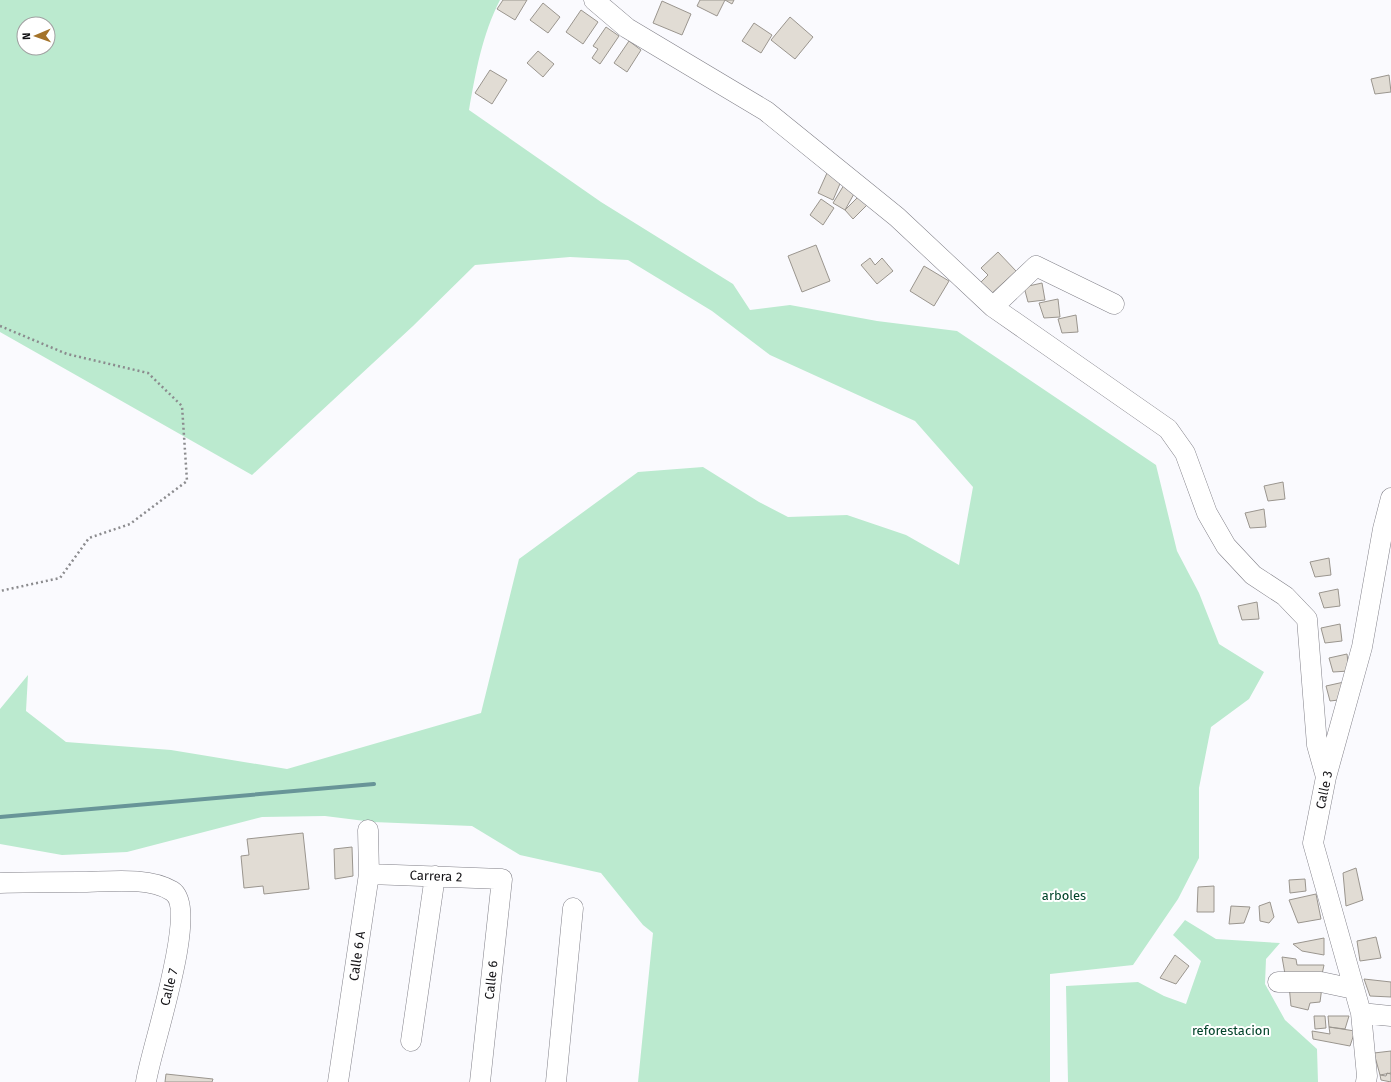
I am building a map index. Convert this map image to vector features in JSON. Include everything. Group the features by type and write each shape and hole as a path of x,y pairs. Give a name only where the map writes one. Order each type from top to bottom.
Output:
{"street":[{"path":"594,0 626,28 766,111 897,217 993,307 1168,429 1185,453 1207,514 1226,546 1253,575 1285,596 1307,619 1317,745 1326,777"},
{"path":"993,307 1036,266 1114,304"},
{"name":"Calle 3","path":"1366,1082 1365,1045 1361,1013 1313,843 1326,777 1362,647 1383,529 1391,498"},
{"name":"Calle 6 A","path":"338,1082 369,874 368,830"},
{"name":"Carrera 2","path":"369,874 502,879"},
{"path":"411,1041 435,876"},
{"name":"Calle 6","path":"480,1082 502,879"},
{"name":"Calle 7","path":"0,883 130,881 156,884 173,892 181,906 178,955 146,1082"},
{"path":"556,1082 573,908"},
{"path":"1278,982 1321,982 1354,990"},
{"path":"1361,1013 1391,1016"}],"path":[{"path":"0,326 67,354 148,372 182,406 187,481 130,524 89,538 60,578 0,591"}],"green space":[{"name":"arboles","path":"0,0 500,0 484,40 469,110 601,202 733,284 750,310 790,305 877,321 957,331 1156,465 1177,551 1199,593 1219,644 1264,672 1249,699 1211,727 1199,788 1199,858 1178,899 1133,965 1050,974 1050,1082 638,1082 653,933 643,925 601,873 520,855 472,826 373,822 325,816 262,817 127,852 62,855 0,844 0,709 28,675 26,711 66,742 171,750 287,769 481,713 519,559 638,472 703,467 759,502 788,517 847,515 906,535 959,565 973,487 915,421 770,355 712,311 628,260 570,257 475,265 413,326 252,475 0,332"},
{"name":"reforestacion","path":"1185,920 1216,939 1280,943 1266,959 1265,984 1285,1020 1317,1049 1318,1082 1068,1082 1066,986 1138,982 1164,996 1186,1004 1201,961 1173,935"}],"building":[{"path":"503,0 527,0 515,20 497,9"},
{"path":"700,0 725,0 717,16 697,6"},
{"path":"725,0 734,0 732,4"},
{"path":"662,1 691,14 682,35 653,23"},
{"path":"543,3 560,17 548,33 530,20"},
{"path":"581,10 598,22 583,44 566,32"},
{"path":"790,17 813,37 795,59 771,40"},
{"path":"754,23 772,35 761,53 742,41"},
{"path":"606,27 619,36 600,64 592,58 598,49 593,46"},
{"path":"629,41 641,50 627,72 614,63"},
{"path":"538,51 554,64 543,77 527,63"},
{"path":"490,70 507,80 492,104 475,93"},
{"path":"1389,75 1391,92 1375,94 1371,79"},
{"path":"827,173 842,179 833,200 818,193"},
{"path":"844,185 855,192 845,210 833,203"},
{"path":"859,196 868,204 853,219 845,210"},
{"path":"821,199 834,208 823,225 810,215"},
{"path":"816,245 830,281 802,292 788,256"},
{"path":"998,252 1016,271 991,294 980,283 988,275 981,268"},
{"path":"870,258 875,265 882,258 893,271 877,284 861,265"},
{"path":"924,266 949,281 934,306 910,291"},
{"path":"1042,283 1045,300 1028,302 1024,287"},
{"path":"1058,299 1060,317 1044,318 1039,303"},
{"path":"1076,315 1078,332 1062,333 1058,319"},
{"path":"1283,482 1285,499 1268,501 1264,486"},
{"path":"1264,509 1266,527 1250,528 1245,513"},
{"path":"1329,558 1331,575 1315,577 1310,562"},
{"path":"1338,589 1340,606 1324,608 1319,593"},
{"path":"1257,602 1259,619 1242,620 1238,606"},
{"path":"1340,624 1342,641 1325,643 1321,628"},
{"path":"1347,654 1349,671 1333,672 1329,658"},
{"path":"1344,682 1347,699 1330,701 1326,686"},
{"path":"303,833 309,889 264,894 263,886 244,888 241,856 249,855 247,839"},
{"path":"352,847 353,876 335,879 334,849"},
{"path":"1356,868 1363,900 1346,906 1343,873"},
{"path":"1305,879 1306,891 1290,893 1289,880"},
{"path":"1214,886 1214,912 1197,912 1198,887"},
{"path":"1316,894 1321,919 1298,923 1289,900"},
{"path":"1270,902 1274,917 1269,923 1260,921 1259,906"},
{"path":"1231,906 1250,907 1244,923 1229,924"},
{"path":"1376,937 1381,958 1360,961 1357,941"},
{"path":"1324,938 1324,955 1302,951 1293,944"},
{"path":"1175,955 1189,966 1176,984 1160,978"},
{"path":"1282,957 1296,959 1297,965 1324,965 1321,979 1285,974"},
{"path":"1364,979 1391,982 1391,997 1370,996"},
{"path":"1289,985 1322,987 1320,1002 1310,1003 1308,1010 1291,1006"},
{"path":"1314,1016 1325,1016 1326,1028 1315,1029"},
{"path":"1328,1016 1349,1016 1345,1029 1329,1027"},
{"path":"1329,1027 1355,1031 1350,1046 1313,1039 1312,1031 1330,1034"},
{"path":"1391,1051 1391,1073 1380,1075 1374,1053"},
{"path":"1387,1073 1391,1074 1391,1082 1381,1080 1380,1075 1386,1076"},
{"path":"166,1074 213,1079 212,1082 165,1082"}],"waterway":[{"path":"0,817 374,784"}]}
